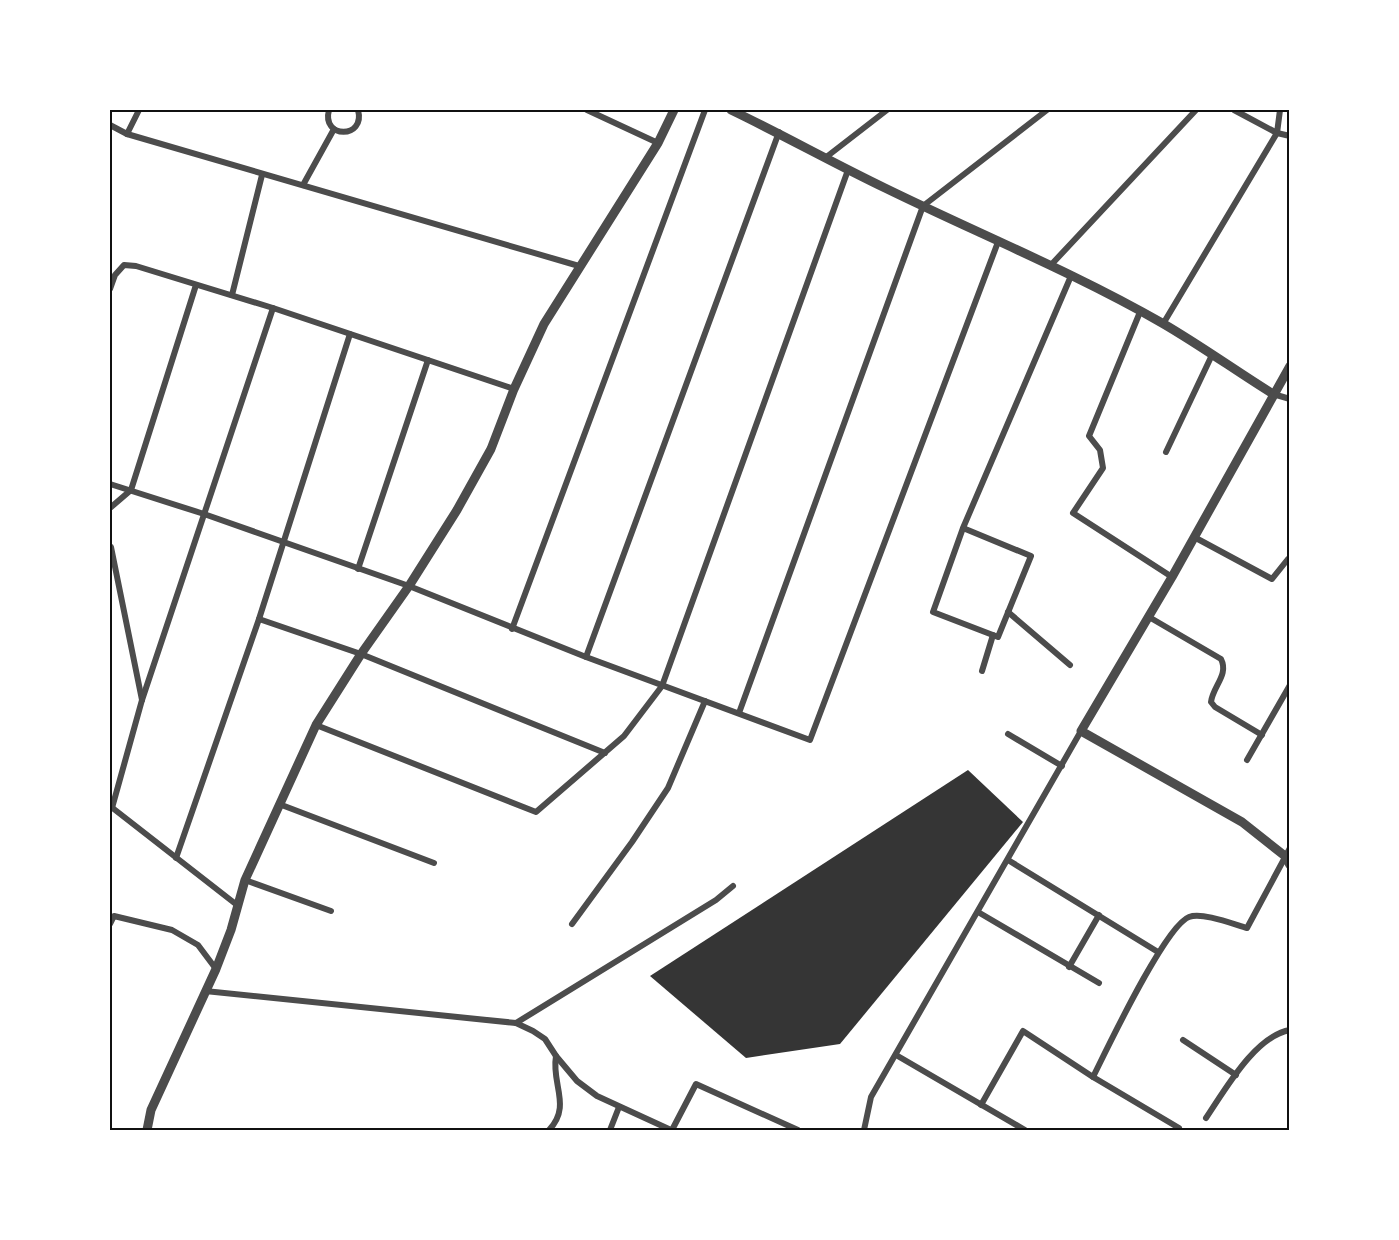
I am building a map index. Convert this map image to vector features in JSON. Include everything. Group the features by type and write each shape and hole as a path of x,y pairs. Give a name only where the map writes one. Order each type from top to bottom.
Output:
{"street":[{"path":"127,134 139,110"},
{"path":"328,110 327,118 334,129 341,132 351,130 358,122 358,110"},
{"path":"587,110 658,143"},
{"path":"147,1131 151,1110 216,969 231,930 245,880 315,725 409,586 457,510 491,449 514,389 544,324 658,143 674,110"},
{"path":"512,628 705,110"},
{"path":"731,110 746,112 848,170 1071,276 1163,324 1273,394 1290,399"},
{"path":"825,158 887,110"},
{"path":"739,713 923,206 1047,110"},
{"path":"1050,266 1196,110"},
{"path":"1234,110 1277,133 1290,136"},
{"path":"1163,324 1277,133 1280,110"},
{"path":"110,125 127,134 262,175 579,266"},
{"path":"303,185 334,129"},
{"path":"586,657 779,132"},
{"path":"315,725 536,812 624,736 662,686 848,170"},
{"path":"232,295 262,175"},
{"path":"110,484 204,514 409,586 586,657 810,740 998,242"},
{"path":"110,289 115,275 124,265 136,266 273,308 514,389"},
{"path":"963,528 1031,556 998,637 933,612 963,528 1071,276"},
{"path":"110,507 131,490 196,285"},
{"path":"237,905 111,807 142,700 273,308"},
{"path":"1140,312 1089,436 1100,450 1103,468 1073,513 1172,577"},
{"path":"176,858 258,619 350,334"},
{"path":"1166,452 1212,355"},
{"path":"358,569 428,360"},
{"path":"864,1131 871,1097 1172,577 1290,366"},
{"path":"1194,537 1272,579 1288,559 1290,560"},
{"path":"110,547 142,700"},
{"path":"1008,612 1070,665"},
{"path":"1149,617 1221,659 1224,666 1223,674 1211,702 1215,707 1262,735"},
{"path":"258,619 361,654 605,753"},
{"path":"981,671 993,635"},
{"path":"1247,760 1290,685"},
{"path":"572,924 668,788 705,701"},
{"path":"1081,731 1242,822 1288,856 1247,928 1197,915 1186,918 1158,952 1093,1077"},
{"path":"1008,734 1062,766"},
{"path":"279,804 434,863"},
{"path":"1008,860 1158,952"},
{"path":"245,880 331,911"},
{"path":"516,1023 716,900 733,886"},
{"path":"978,912 1099,983"},
{"path":"1069,967 1099,915"},
{"path":"110,924 114,916 172,930 198,945 216,969"},
{"path":"204,992 516,1023 545,1039 577,1081 597,1096 672,1131 696,1084 798,1131"},
{"path":"1206,1118 1253,1054 1279,1032 1290,1030"},
{"path":"981,1105 1023,1031 1093,1077 1179,1128"},
{"path":"1183,1040 1236,1075"},
{"path":"896,1055 1025,1131"},
{"path":"549,1131 560,1112 560,1095 554,1066 556,1056"},
{"path":"610,1131 619,1107"}],"building":[{"path":"968,770 1023,822 840,1044 746,1058 650,976"}]}
